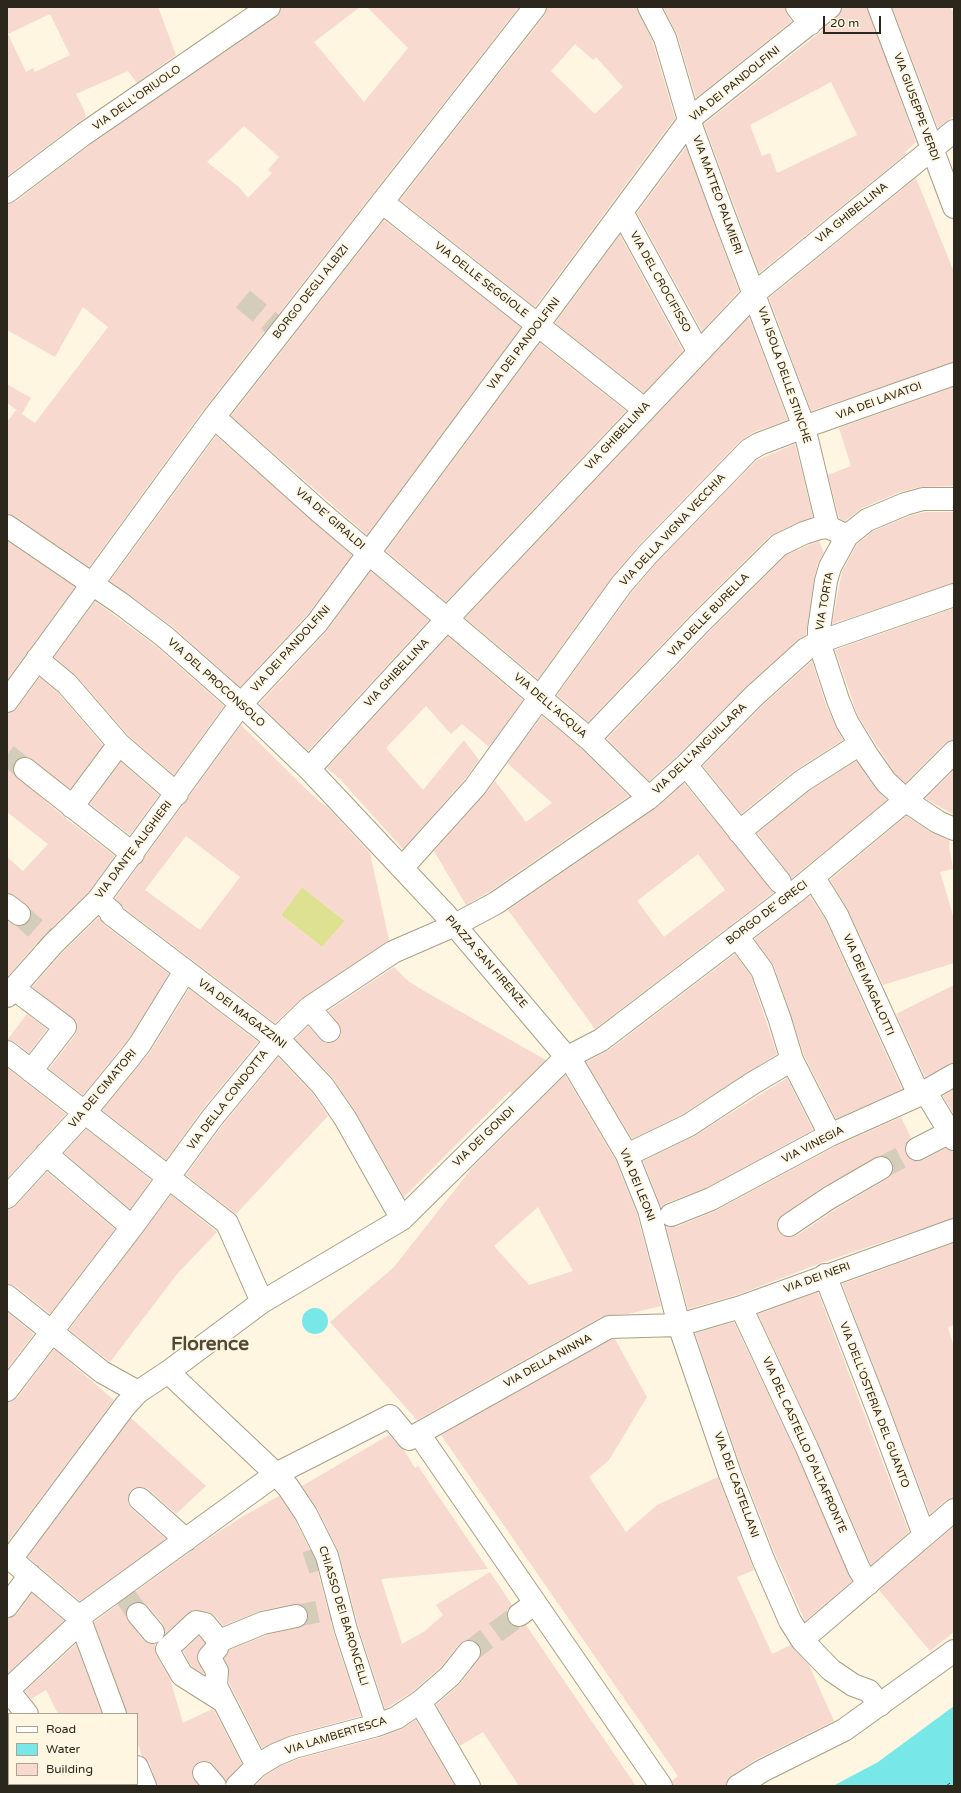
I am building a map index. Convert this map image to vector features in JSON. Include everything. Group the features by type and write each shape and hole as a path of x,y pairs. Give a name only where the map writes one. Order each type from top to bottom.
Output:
{"street":[{"name":"VIA DELL'ORIUOLO","path":"7,192 84,134 269,7"},
{"name":"BORGO DEGLI ALBIZI","path":"7,701 214,417 535,7"},
{"name":"VIA MATTEO PALMIERI","path":"649,7 665,38 689,120 722,210 755,293"},
{"path":"797,7 810,24"},
{"name":"VIA DEI PANDOLFINI","path":"241,704 317,623 352,577 368,552 689,120 830,7"},
{"name":"VIA GIUSEPPE VERDI","path":"879,7 954,207"},
{"name":"VIA GHIBELLINA","path":"309,769 644,408 755,293 931,148 954,132"},
{"name":"VIA DELLE SEGGIOLE","path":"382,202 644,408"},
{"name":"VIA DEL CROCIFISSO","path":"622,212 698,351"},
{"name":"VIA ISOLA DELLE STINCHE","path":"755,293 804,427 837,532"},
{"name":"VIA DEI LAVATOI","path":"804,427 954,374"},
{"name":"VIA DE' GIRALDI","path":"214,417 368,552 448,618"},
{"name":"VIA DELLA VIGNA VECCHIA","path":"402,868 474,787 622,584 648,554 742,456 759,444 804,427"},
{"name":"VIA TORTA","path":"819,642 820,617 826,581 833,561 837,532 905,504 923,499 954,499"},
{"name":"VIA DEL PROCONSOLO","path":"7,526 94,583 165,638 241,704 309,769 402,868"},
{"name":"VIA DELLE BURELLA","path":"589,739 701,622 779,545 804,533 837,532"},
{"name":"VIA DELL'ANGUILLARA","path":"455,925 496,903 649,798 686,765 791,661 806,649 819,642 954,595"},
{"name":"VIA DELL'ACQUA","path":"448,618 589,739 649,798"},
{"path":"819,642 838,700 847,722 886,782 906,800 938,822 954,829"},
{"path":"37,659 67,684 119,744 177,794"},
{"name":"VIA DANTE ALIGHIERI","path":"12,990 53,944 98,900 177,794 241,704"},
{"path":"72,806 119,744"},
{"path":"739,832 802,781 860,744"},
{"name":"BORGO DE' GRECI","path":"568,1058 601,1040 737,936 785,890 814,878 906,800 954,752"},
{"path":"686,765 785,890"},
{"path":"25,769 133,854"},
{"name":"PIAZZA SAN FIRENZE","path":"402,868 455,925 568,1058"},
{"name":"VIA DEI MAGALOTTI","path":"814,878 837,915 922,1093 952,1135"},
{"name":"VIA DEI MAGAZZINI","path":"98,900 112,912 111,914 277,1039 323,1086 346,1118 402,1219"},
{"name":"VIA DELLA CONDOTTA","path":"7,1390 132,1227 212,1118 277,1039 309,1008 393,952 455,925"},
{"path":"737,936 762,970 780,1020 792,1060 830,1135"},
{"name":"VIA DEI CIMATORI","path":"7,1197 85,1112 140,1044 186,971"},
{"path":"12,990 65,1027 32,1071"},
{"path":"309,1008 329,1031"},
{"path":"7,1052 227,1223 262,1302"},
{"name":"VIA DEI LEONI","path":"568,1058 627,1155 660,1219 679,1325"},
{"name":"VIA DEI GONDI","path":"9,1557 138,1392 168,1372 262,1302 402,1219 568,1058"},
{"path":"627,1155 689,1125 753,1083 792,1060"},
{"name":"VIA VINEGIA","path":"660,1219 712,1199 830,1135 922,1093 954,1075"},
{"path":"917,1149 952,1135"},
{"path":"46,1154 132,1227"},
{"path":"789,1225 829,1198 881,1168"},
{"name":"VIA DEI NERI","path":"679,1325 741,1307 825,1275 954,1230"},
{"name":"VIA DELL'OSTERIA DEL GUANTO","path":"825,1275 878,1410 924,1535"},
{"path":"7,1296 102,1372 138,1392"},
{"name":"VIA DEL CASTELLO D'ALTAFRONTE","path":"741,1307 807,1448 859,1569 868,1584"},
{"name":"VIA DELLA NINNA","path":"415,1430 609,1327 679,1325"},
{"name":"VIA DEI CASTELLANI","path":"679,1325 730,1474 760,1552 790,1621 802,1640 831,1670 853,1684 868,1691 880,1706"},
{"name":"CHIASSO DEI BARONCELLI","path":"168,1372 283,1482 306,1514 327,1556 338,1607 377,1725"},
{"path":"26,1713 8,1689 75,1624 128,1600 186,1540 229,1507 283,1482 390,1416 415,1430 527,1609 661,1786"},
{"path":"140,1498 186,1540"},
{"path":"802,1640 954,1510"},
{"path":"9,1557 30,1575 75,1624 115,1713"},
{"path":"7,1606 30,1575"},
{"path":"128,1600 153,1632"},
{"path":"257,1766 216,1686 217,1671 209,1657 219,1641 263,1623 296,1616"},
{"path":"219,1641 205,1624 196,1622 167,1649 182,1675 223,1701"},
{"path":"738,1786 844,1730 880,1706 954,1651"},
{"name":"VIA LAMBERTESCA","path":"237,1786 257,1766 270,1757 294,1748 377,1725 396,1718 420,1702 450,1676 469,1652"},
{"path":"420,1702 469,1786"},
{"path":"138,1769 145,1786"}],"green space":[{"path":"302,887 345,921 322,947 281,915"}],"water":[{"path":"315,1308 324,1312 328,1321 324,1330 315,1334 306,1330 302,1321 306,1312"},
{"path":"954,1706 954,1786 833,1786 878,1762"}],"building":[{"path":"7,7 158,7 176,55 137,83 128,71 76,94 86,117 7,176","holes":["50,14 70,55 35,72 33,68 26,72 8,34"]},
{"path":"281,7 360,7 314,42 364,102 408,48 367,7 519,7 204,409 89,567 14,516 7,514 7,422 16,410 35,423 108,327 83,307 55,357 7,330 7,204 15,202 91,144 280,13","holes":["244,126 279,157 268,170 272,173 248,198 240,188 207,162"]},
{"path":"547,7 637,7 653,43 675,118 535,307 400,200 545,15","holes":["575,44 593,60 596,57 623,87 595,114 551,71"]},
{"path":"663,7 785,7 787,14 792,21 696,98 677,34"},
{"path":"842,7 867,7 916,142 905,152 906,154 759,273 704,124 818,34 838,16","holes":["831,82 857,135 777,173 770,153 762,156 750,125"]},
{"path":"892,7 951,7 952,11 954,11 954,116 938,128"},
{"path":"686,147 739,291 702,331 637,213"},
{"path":"916,178 954,272 954,362 811,411 769,298"},
{"path":"384,220 521,327 367,535 231,416"},
{"path":"620,235 683,351 644,393 555,323"},
{"path":"749,317 788,420 754,432 740,441 639,545 612,577 538,679 465,618"},
{"path":"540,343 626,411 446,602 386,551"},
{"path":"7,384 31,398 22,414 7,403"},
{"path":"954,387 954,486 920,487 900,492 862,508 845,521 839,518 828,475 851,466 839,428"},
{"path":"216,436 352,555 307,615 240,687 173,627 110,581"},
{"path":"795,444 813,517 770,536 692,613 588,722 557,695 632,592 657,562 757,460"},
{"path":"925,512 954,512 954,583 832,624 842,572 857,544 873,531 909,516"},
{"path":"7,541 75,587 7,680"},
{"path":"819,541 824,553 818,563 814,579 806,635 798,640 746,687 677,756 649,781 607,739 710,631 786,555"},
{"path":"371,571 429,620 308,751 259,704 326,632"},
{"path":"95,601 157,647 224,706 174,775 128,735 76,676 54,657"},
{"path":"954,608 954,740 945,743 905,783 895,774 858,716 835,650"},
{"path":"448,636 523,700 489,747 462,724 451,734 426,706 386,748 423,790 464,740 479,760 465,779 403,849 340,779 327,768"},
{"path":"812,661 826,705 843,740 794,771 741,814 703,766 763,705"},
{"path":"40,677 58,693 103,745 70,789 27,757 21,757 15,762 13,768 14,774 64,817 115,856 89,892 44,935 7,977 7,921 17,926 24,926 29,922 31,915 30,909 26,904 14,895 7,893 7,857 23,871 48,844 7,812 7,713 12,712 17,708"},
{"path":"542,716 581,748 629,796 489,892 466,905 434,851 495,781 526,822 552,803 507,763"},
{"path":"241,725 311,794 331,811 370,853 389,940 302,998 275,1023 124,908 115,898","holes":["186,836 240,877 200,930 145,890","302,887 345,921 322,947 281,915"]},
{"path":"856,761 876,789 887,800 792,878 757,833 809,791"},
{"path":"121,762 159,795 130,835 90,804"},
{"path":"954,770 954,815 925,798"},
{"path":"684,783 774,892 595,1029 508,910 656,808","holes":["698,854 725,890 664,937 637,901"]},
{"path":"906,816 931,832 950,841 949,846 953,869 940,872 954,919 954,963 883,985 848,910 830,880"},
{"path":"810,896 826,921 902,1089 836,1119 804,1055 774,966 754,939"},
{"path":"99,917 103,924 169,974 130,1037 83,1095 49,1069 75,1035 77,1028 76,1022 32,987 62,953"},
{"path":"735,954 751,976 777,1054 683,1114 632,1139 586,1062 609,1050"},
{"path":"394,967 408,981 424,991 546,1060 512,1093 510,1091 404,1197 355,1111 332,1077 295,1039 308,1026 325,1043 337,1041 341,1035 341,1028 328,1011"},
{"path":"954,985 954,1063 925,1077 896,1014"},
{"path":"189,989 258,1042 202,1110 166,1160 102,1110 150,1052"},
{"path":"27,1014 47,1029 29,1053 15,1042 7,1040"},
{"path":"278,1057 313,1094 328,1116 236,1214 186,1175 222,1126"},
{"path":"7,1068 66,1114 7,1179"},
{"path":"565,1075 616,1161 637,1214 661,1306 628,1314 603,1316 417,1420 330,1322 394,1267 472,1168","holes":["538,1207 573,1271 529,1285 494,1246"]},
{"path":"787,1078 813,1130 706,1188 666,1203 661,1207 643,1161 696,1135"},
{"path":"954,1089 954,1115 943,1096"},
{"path":"901,1117 911,1138 907,1142 905,1148 906,1154 910,1159 916,1161 922,1160 946,1148 954,1151 954,1218 821,1263 737,1295 688,1309 666,1226 676,1227 717,1210 836,1146","holes":["881,1156 887,1157 892,1162 893,1168 892,1174 887,1179 836,1209 796,1236 783,1236 779,1232 777,1225 778,1219 782,1215 823,1187"]},
{"path":"86,1129 151,1180 130,1209 64,1153"},
{"path":"47,1172 115,1229 50,1314 15,1286 7,1284 7,1209 16,1205"},
{"path":"171,1195 217,1232 178,1273 110,1362 69,1330"},
{"path":"954,1243 954,1325 948,1327 954,1348 954,1498 946,1500 930,1514 842,1284"},
{"path":"818,1292 909,1532 871,1565 818,1443 758,1314"},
{"path":"7,1312 34,1334 7,1369"},
{"path":"734,1322 796,1453 852,1581 805,1621 775,1554 742,1470 695,1333"},
{"path":"612,1339 615,1339 647,1397 609,1460 589,1477 626,1532 657,1505 718,1477 754,1570 737,1577 772,1654 791,1645 809,1665 834,1721 755,1760 731,1776 725,1786 673,1786 672,1781 678,1776 441,1435"},
{"path":"54,1349 114,1400 7,1543 7,1402 17,1398"},
{"path":"131,1418 206,1486 176,1514 148,1489 136,1487 131,1490 128,1497 128,1503 131,1508 166,1539 80,1601 28,1557"},
{"path":"389,1435 404,1450 415,1468 418,1466 488,1569 381,1579 402,1644 425,1631 443,1615 436,1605 490,1572 512,1605 507,1610 509,1622 514,1627 526,1625 636,1786 519,1786 483,1732 460,1746 436,1705 460,1684 479,1659 481,1648 477,1642 471,1640 465,1640 459,1644 441,1667 412,1692 385,1709 358,1626 339,1553 317,1508 302,1486"},
{"path":"279,1496 295,1520 315,1560 334,1634 361,1716 291,1735 262,1748 229,1683 229,1671 224,1659 229,1650 267,1635 304,1626 308,1619 308,1613 306,1608 300,1604 260,1611 223,1626 215,1616 208,1612 193,1610 165,1634 163,1624 148,1606 142,1602 130,1604 126,1609 126,1616 143,1640 149,1644 155,1644 156,1655 170,1679 183,1723 212,1709 214,1710 242,1764 226,1781 208,1761 201,1761 192,1769 192,1776 199,1786 157,1786 149,1762 142,1756 138,1744 138,1713 127,1713 94,1622 201,1544 240,1518"},
{"path":"954,1526 954,1632 930,1651 879,1590"},
{"path":"32,1593 64,1621 7,1674 7,1618 17,1614"},
{"path":"199,1636 205,1643 197,1656 204,1674 191,1666 183,1651"},
{"path":"76,1644 102,1713 58,1713 46,1690 31,1699 25,1691"},
{"path":"416,1720 455,1786 255,1786 265,1776 281,1766 298,1759 381,1737 400,1730"}],"ferry route":[{"path":"946,1786 954,1780"}],"tunnel":[{"path":"243,299 281,331"},
{"path":"7,755 25,769"},
{"path":"19,914 53,944"},
{"path":"881,1168 917,1149"},
{"path":"306,1563 327,1556"},
{"path":"126,1597 138,1614"},
{"path":"296,1616 336,1608"},
{"path":"469,1652 519,1615"}],"district":[{"name":"Florence","path":"210,1345"}]}
